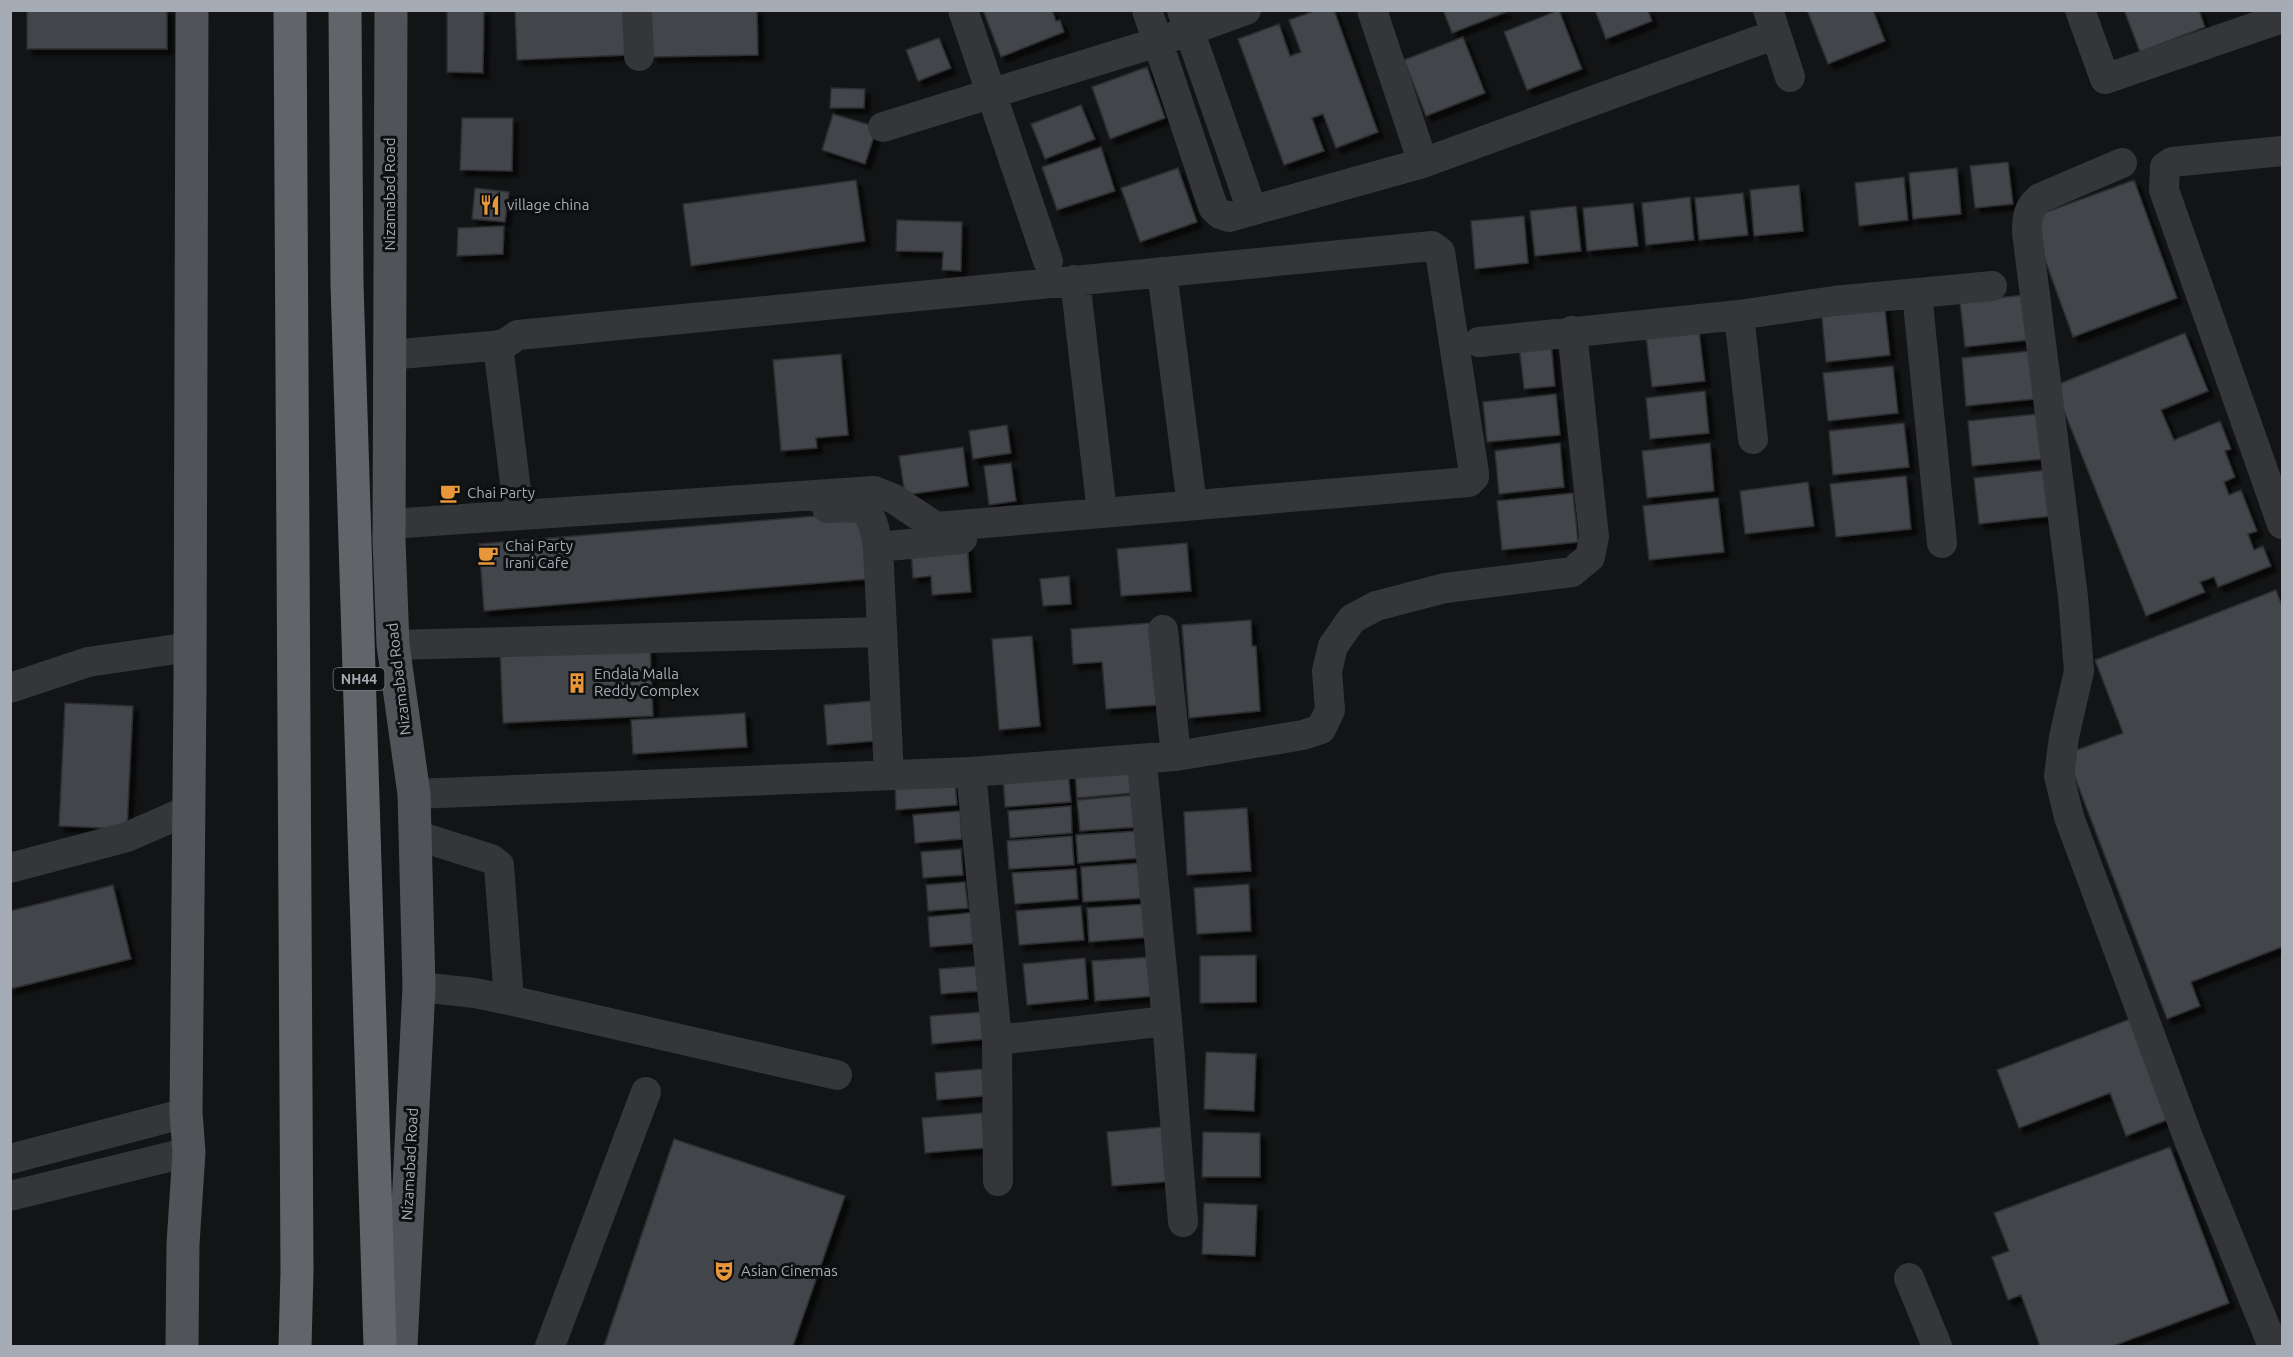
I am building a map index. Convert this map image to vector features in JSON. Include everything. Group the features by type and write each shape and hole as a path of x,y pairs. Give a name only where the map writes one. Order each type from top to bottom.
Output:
{"highway":[{"path":"290,10 297,1272 295,1347"},
{"name":"Nizamabad Road","path":"345,10 347,284 390,1344"}],"main road":[{"path":"182,1347 183,1244 189,1152 186,1113 192,10"},
{"name":"Nizamabad Road","path":"390,1344 419,987 414,794 393,645 389,532 391,10"}],"street":[{"path":"637,10 639,56"},
{"path":"963,10 1048,261"},
{"path":"1147,10 1213,207 1220,214 1229,217 1423,163 1772,22 1790,77"},
{"path":"883,127 1158,42 1186,21 1246,10"},
{"path":"1372,10 1423,163"},
{"path":"2080,10 2105,79 2283,18"},
{"path":"1186,21 1252,210"},
{"path":"2283,151 2172,162 2165,167 2163,176 2164,190 2283,524"},
{"path":"2122,163 2040,198 2032,205 2027,216 2027,232 2073,597 2079,671 2064,737 2060,776 2069,816 2185,1129 2273,1347"},
{"path":"389,354 503,345 518,335 1432,246 1440,252 1474,473 1469,482 936,527 894,499 874,491 519,515 389,532"},
{"path":"1162,272 1192,505"},
{"path":"1075,280 1102,512"},
{"path":"1479,342 1739,315 1834,301 1992,286"},
{"path":"1917,293 1942,543"},
{"path":"1739,315 1753,439"},
{"path":"414,794 971,772 1176,756 1303,735 1322,729 1330,710 1327,671 1333,646 1352,619 1376,606 1445,588 1572,572 1590,557 1594,537 1572,331"},
{"path":"498,345 519,515"},
{"path":"878,547 1431,496"},
{"path":"389,532 853,506 864,510 870,515 878,547 889,775"},
{"path":"1164,630 1176,756"},
{"path":"393,645 881,632"},
{"path":"10,688 88,662 190,647"},
{"path":"1139,759 1143,774 1167,1021 1183,1222"},
{"path":"971,772 997,1040 998,1181"},
{"path":"10,868 127,837 189,810"},
{"path":"415,835 491,859 499,865 509,1000"},
{"path":"419,987 476,993 837,1075"},
{"path":"997,1040 1167,1021"},
{"path":"550,1347 646,1092"},
{"path":"186,1113 20,1156 22,1193 189,1152"},
{"path":"1909,1278 1937,1347"}],"building":[{"path":"27,10 167,10 167,49 27,49"},
{"path":"447,10 484,10 483,73 447,72"},
{"path":"515,10 626,10 627,55 517,60"},
{"path":"651,10 757,10 758,55 652,57"},
{"path":"983,10 1052,10 1056,21 1060,20 1064,32 1001,57"},
{"path":"1317,10 1334,10 1378,132 1336,148 1323,114 1312,118 1324,151 1284,165 1238,39 1279,24 1290,56 1301,52 1289,20"},
{"path":"1443,10 1505,10 1506,12 1452,33"},
{"path":"1559,10 1582,69 1527,90 1504,32"},
{"path":"1595,10 1648,10 1652,21 1606,39"},
{"path":"1807,10 1873,10 1885,41 1828,64"},
{"path":"2124,10 2199,10 2205,27 2140,52"},
{"path":"1463,37 1485,93 1426,116 1404,60"},
{"path":"939,38 951,68 918,81 906,50"},
{"path":"1147,67 1165,118 1110,139 1092,87"},
{"path":"831,88 865,89 864,108 830,108"},
{"path":"1081,105 1095,139 1045,159 1031,124"},
{"path":"833,114 877,127 865,164 822,150"},
{"path":"462,118 513,118 512,171 460,170"},
{"path":"1101,147 1115,191 1057,210 1042,167"},
{"path":"2008,162 2013,204 1975,208 1970,166"},
{"path":"1178,168 1197,222 1140,242 1121,188"},
{"path":"1957,168 1961,214 1913,219 1909,173"},
{"path":"1904,177 1908,220 1859,226 1855,183"},
{"path":"856,180 865,241 691,266 683,204"},
{"path":"2134,180 2177,298 2073,337 2030,218"},
{"path":"1799,185 1803,231 1754,236 1750,190"},
{"name":"village china","path":"475,188 509,192 505,222 472,219"},
{"path":"1743,193 1748,235 1699,240 1695,198"},
{"path":"1690,197 1694,240 1646,245 1642,203"},
{"path":"1633,203 1638,246 1587,251 1583,208"},
{"path":"1576,206 1581,251 1535,256 1530,211"},
{"path":"1524,216 1528,263 1475,269 1471,221"},
{"path":"897,220 962,222 961,271 942,270 943,252 896,251"},
{"path":"504,226 503,254 457,256 458,228"},
{"path":"2024,295 2028,340 1965,347 1960,302"},
{"path":"1884,301 1890,355 1826,362 1821,307"},
{"path":"1699,331 1705,381 1652,387 1646,336"},
{"path":"2185,333 2208,391 2161,410 2174,440 2220,421 2231,449 2225,451 2235,477 2224,482 2229,495 2241,490 2257,531 2248,534 2254,550 2263,546 2271,566 2218,587 2214,577 2200,582 2205,592 2146,616 2054,386"},
{"path":"1551,341 1555,386 1524,389 1519,345"},
{"path":"2030,351 2035,399 1966,406 1962,358"},
{"path":"841,354 848,435 816,438 817,448 781,451 773,360"},
{"path":"1893,366 1898,413 1828,421 1823,373"},
{"path":"1705,391 1709,433 1650,439 1646,398"},
{"path":"1556,394 1560,435 1487,442 1483,402"},
{"path":"2038,414 2043,459 1972,466 1968,421"},
{"path":"1904,423 1909,467 1833,475 1829,431"},
{"path":"1007,425 1011,453 973,459 969,431"},
{"path":"1560,443 1564,487 1499,494 1495,451"},
{"path":"1710,443 1714,491 1647,498 1642,451"},
{"path":"963,447 968,486 905,495 899,456"},
{"path":"1011,463 1016,501 989,505 984,466"},
{"path":"2047,470 2052,516 1979,524 1974,478"},
{"path":"1906,476 1911,529 1836,537 1830,484"},
{"path":"1808,482 1814,526 1745,534 1740,491"},
{"path":"1573,493 1578,542 1502,550 1497,501"},
{"path":"1718,498 1724,552 1649,560 1643,506"},
{"path":"863,512 868,579 484,611 479,544"},
{"path":"1187,543 1191,591 1121,596 1117,549"},
{"path":"967,544 971,592 932,595 931,576 913,578 911,548"},
{"path":"1069,576 1071,604 1043,606 1040,579"},
{"path":"2276,590 2282,606 2282,947 2191,982 2200,1006 2167,1019 2066,754 2123,733 2095,660"},
{"path":"1251,620 1252,646 1256,646 1260,711 1189,718 1182,625"},
{"path":"1151,623 1157,705 1106,709 1102,662 1073,664 1071,629"},
{"path":"1032,636 1040,726 999,730 992,639"},
{"name":"Endala Malla Reddy Complex","path":"650,643 653,716 503,723 500,650"},
{"path":"871,701 874,741 827,745 824,705"},
{"path":"65,703 133,706 127,829 59,826"},
{"path":"745,713 747,747 633,754 631,720"},
{"path":"1132,766 1133,793 1077,798 1075,770"},
{"path":"1068,770 1071,802 1005,807 1003,775"},
{"path":"955,780 957,805 896,810 895,785"},
{"path":"1135,795 1138,827 1080,831 1077,800"},
{"path":"1071,806 1072,833 1010,838 1008,811"},
{"path":"1247,808 1251,871 1187,875 1184,812"},
{"path":"960,811 962,839 915,843 913,815"},
{"path":"1138,831 1140,858 1078,863 1076,835"},
{"path":"1072,836 1074,865 1009,869 1007,841"},
{"path":"961,849 963,875 923,878 921,852"},
{"path":"1143,863 1145,898 1083,902 1081,867"},
{"path":"1076,869 1078,899 1015,904 1012,873"},
{"path":"965,882 968,908 928,911 926,885"},
{"path":"1249,884 1251,931 1197,934 1194,888"},
{"path":"113,885 131,959 10,989 10,911"},
{"path":"1149,904 1151,937 1089,942 1087,908"},
{"path":"1081,906 1084,940 1019,945 1016,911"},
{"path":"978,912 980,943 930,947 928,917"},
{"path":"1256,955 1256,1002 1200,1003 1200,956"},
{"path":"1151,957 1154,996 1095,1001 1092,961"},
{"path":"1085,958 1088,999 1027,1005 1023,964"},
{"path":"979,966 981,991 941,994 939,969"},
{"path":"983,1012 986,1039 932,1044 930,1016"},
{"path":"2138,1016 2177,1116 2126,1136 2110,1093 2019,1128 1997,1070"},
{"path":"1206,1052 1256,1054 1254,1111 1204,1109"},
{"path":"982,1069 984,1096 937,1100 935,1073"},
{"path":"982,1113 985,1148 925,1153 922,1118"},
{"path":"1172,1126 1176,1181 1112,1186 1107,1132"},
{"path":"1203,1132 1260,1133 1260,1177 1202,1177"},
{"name":"Asian Cinemas","path":"674,1139 845,1196 793,1346 604,1346"},
{"path":"2170,1147 2229,1303 2113,1346 2040,1346 2021,1295 2008,1300 1992,1257 2009,1251 1994,1213"},
{"path":"1204,1203 1257,1205 1255,1256 1202,1254"}],"place":[{"name":"village china","path":"490,205"},
{"name":"Chai Party","path":"450,493"},
{"name":"Chai Party Irani Cafe","path":"488,555"},
{"name":"Endala Malla Reddy Complex","path":"577,683"},
{"name":"Asian Cinemas","path":"724,1271"}]}
